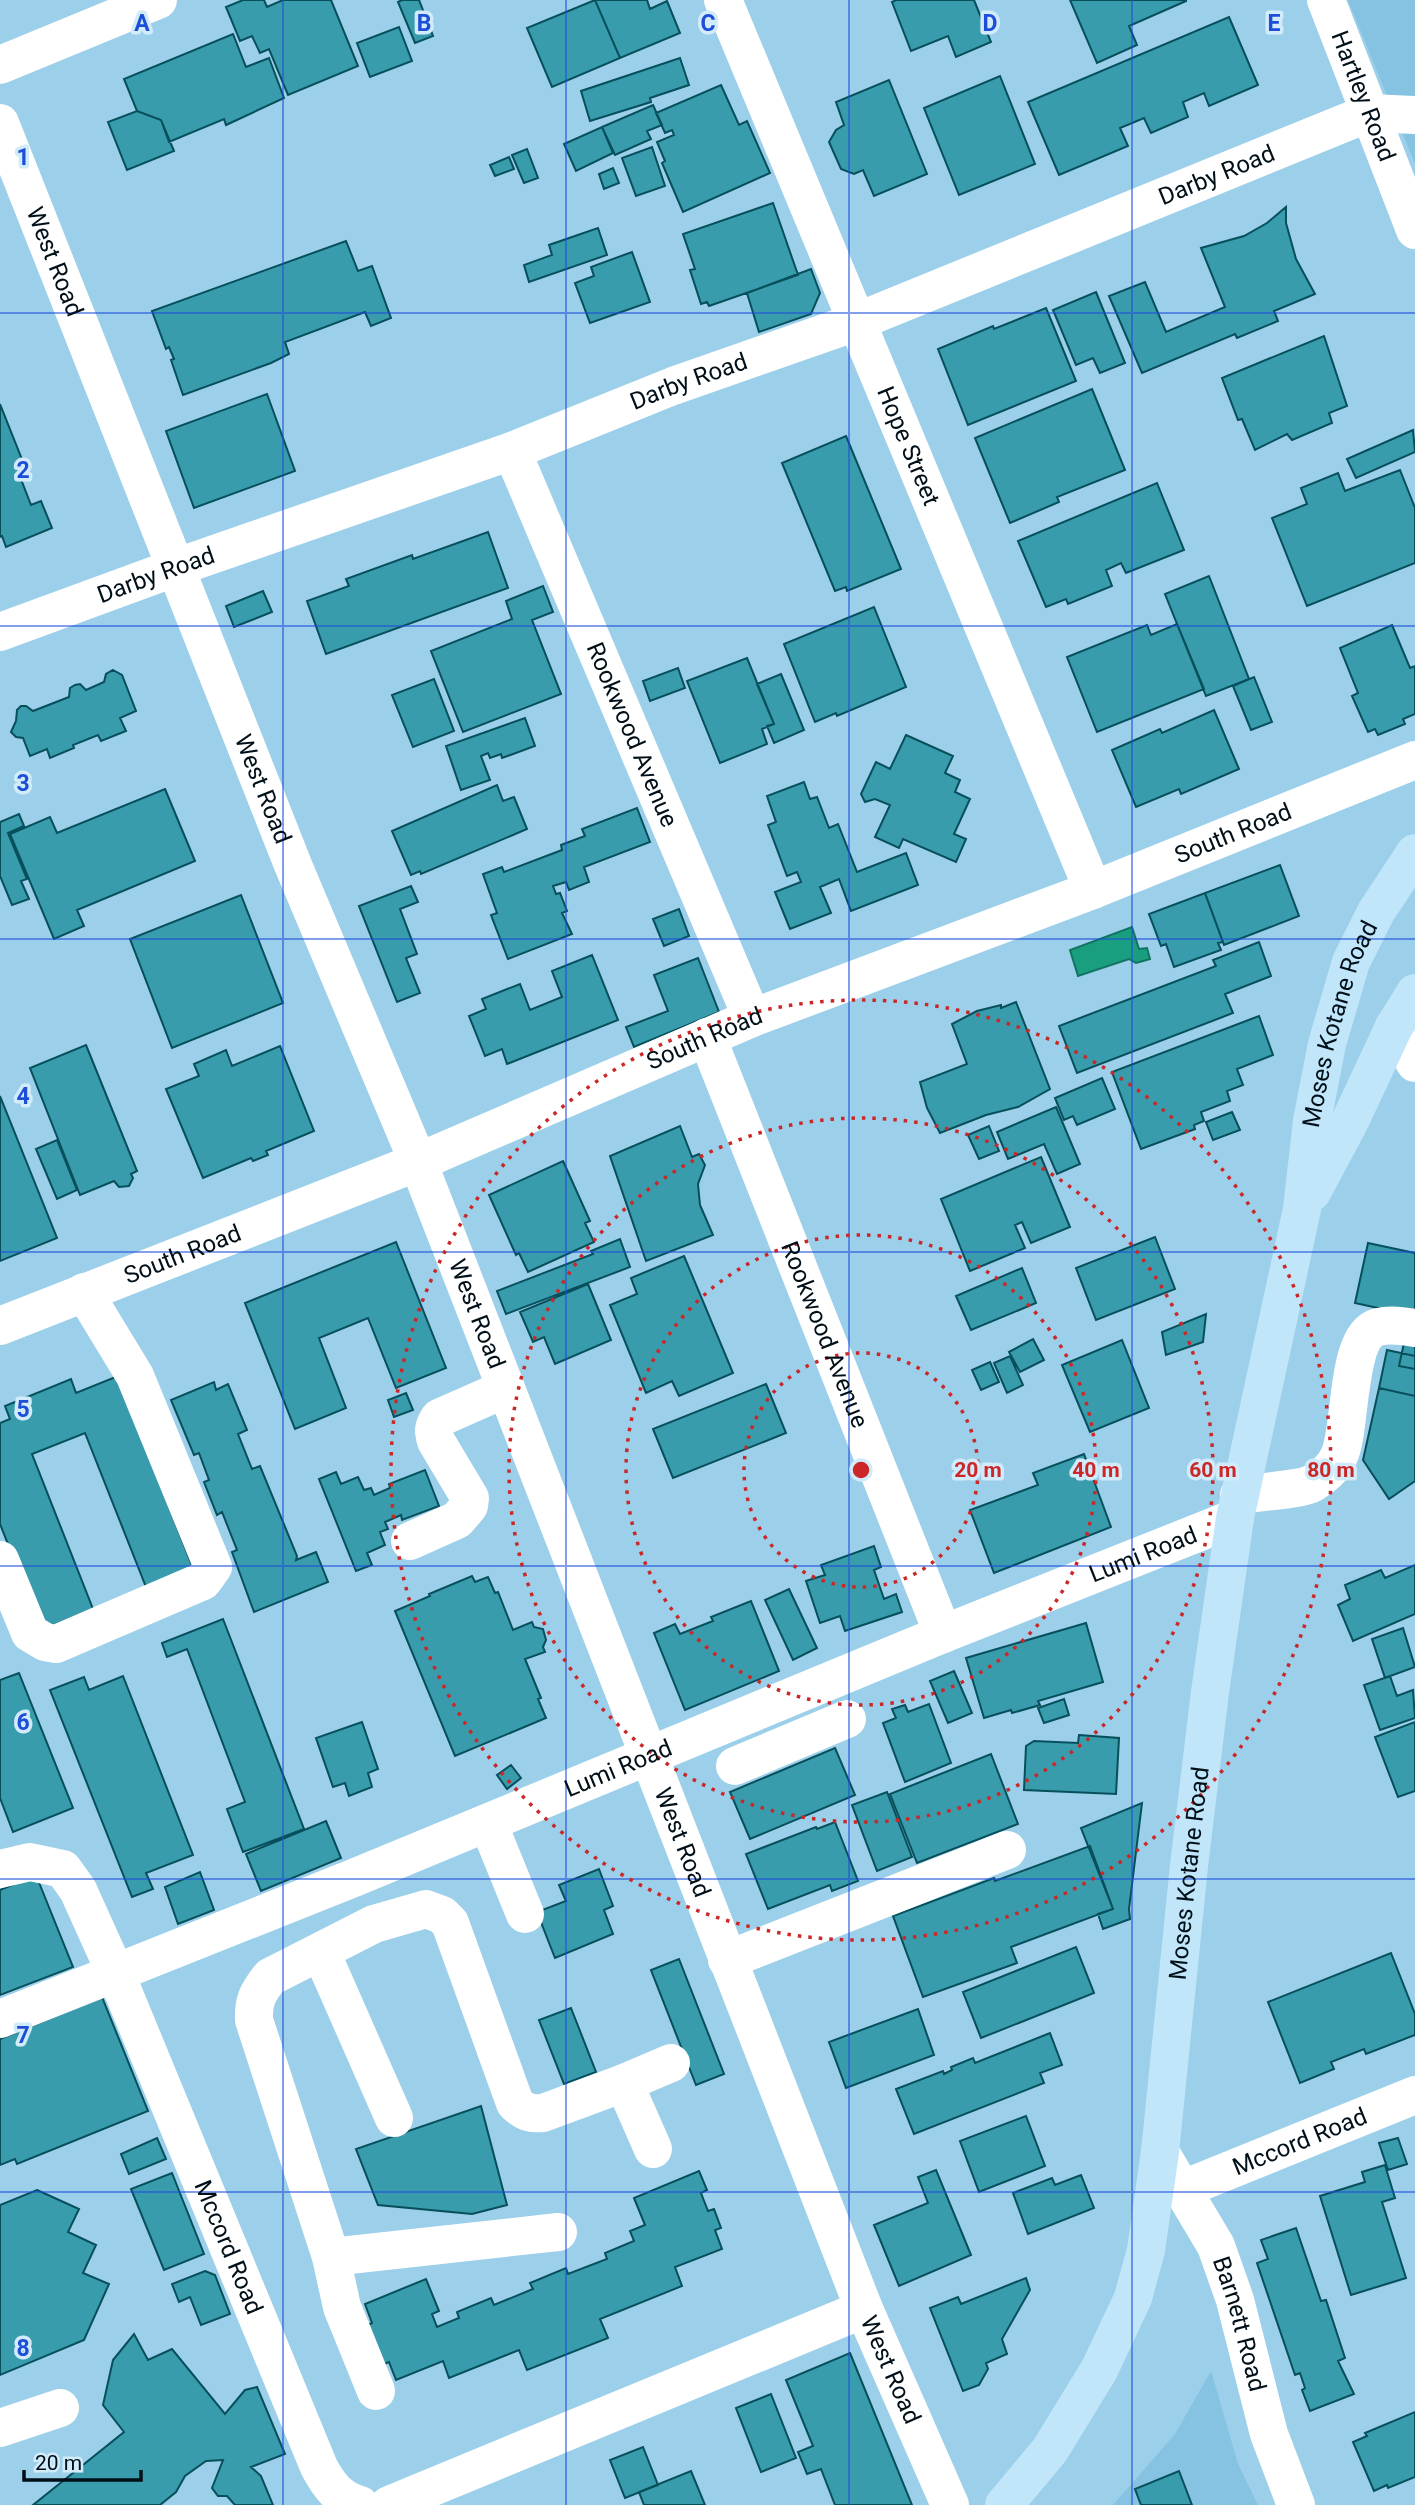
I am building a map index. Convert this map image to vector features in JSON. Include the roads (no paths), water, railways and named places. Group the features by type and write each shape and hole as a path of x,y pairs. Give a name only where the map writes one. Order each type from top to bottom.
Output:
{"main road":[{"name":"Moses Kotane Road","path":"1004,2505 1051,2450 1099,2370 1133,2298 1146,2250 1160,2152 1190,1853 1220,1613 1237,1506 1302,1209 1312,1121 1322,1070 1351,962 1376,912 1415,853"},
{"name":"Moses Kotane Road","path":"1302,1209 1350,1121 1394,1027 1415,993"}],"street":[{"path":"0,65 158,0"},
{"name":"Hope Street","path":"723,0 1093,890"},
{"name":"Hartley Road","path":"1333,2 1369,113 1415,230"},
{"path":"1369,113 1415,115"},
{"name":"Darby Road","path":"0,632 512,450 673,386 856,321 1369,113"},
{"name":"West Road","path":"0,123 293,865 418,1162 864,2309 950,2505"},
{"name":"Rookwood Avenue","path":"512,450 751,1018"},
{"name":"South Road","path":"0,1326 418,1162 751,1018 1093,890 1415,760"},
{"path":"1394,1027 1415,1063"},
{"name":"Rookwood Avenue","path":"706,1037 943,1634"},
{"path":"0,1560 30,1633 45,1643 57,1644 203,1581 213,1567 135,1376 84,1292"},
{"name":"Lumi Road","path":"0,2019 651,1757 1237,1506 1311,1484 1330,1471 1340,1454 1346,1431 1351,1381 1365,1335 1376,1327 1397,1325 1415,1328"},
{"path":"410,1541 457,1520 469,1506 470,1498 436,1441 433,1431 435,1424 439,1418 505,1390"},
{"path":"781,1702 798,1740"},
{"path":"735,1766 847,1719"},
{"path":"488,1823 525,1914"},
{"path":"727,1960 1007,1850"},
{"name":"Mccord Road","path":"0,1869 30,1862 63,1868 78,1891 116,1972 319,2467 330,2487 347,2501 360,2505"},
{"path":"356,1877 374,1924"},
{"path":"376,2391 342,2307 331,2257 254,2020 253,2004 258,1991 270,1977 374,1924 426,1909 442,1915 450,1923 515,2103 522,2110 530,2114 543,2113 671,2063"},
{"path":"321,1952 394,2118"},
{"path":"624,2083 653,2148"},
{"name":"Mccord Road","path":"1183,2189 1415,2095"},
{"name":"Barnett Road","path":"1160,2152 1216,2246 1235,2300 1269,2434 1296,2505"},
{"path":"331,2257 558,2232"},
{"path":"389,2505 864,2309"},
{"path":"0,2428 60,2408"}]}
